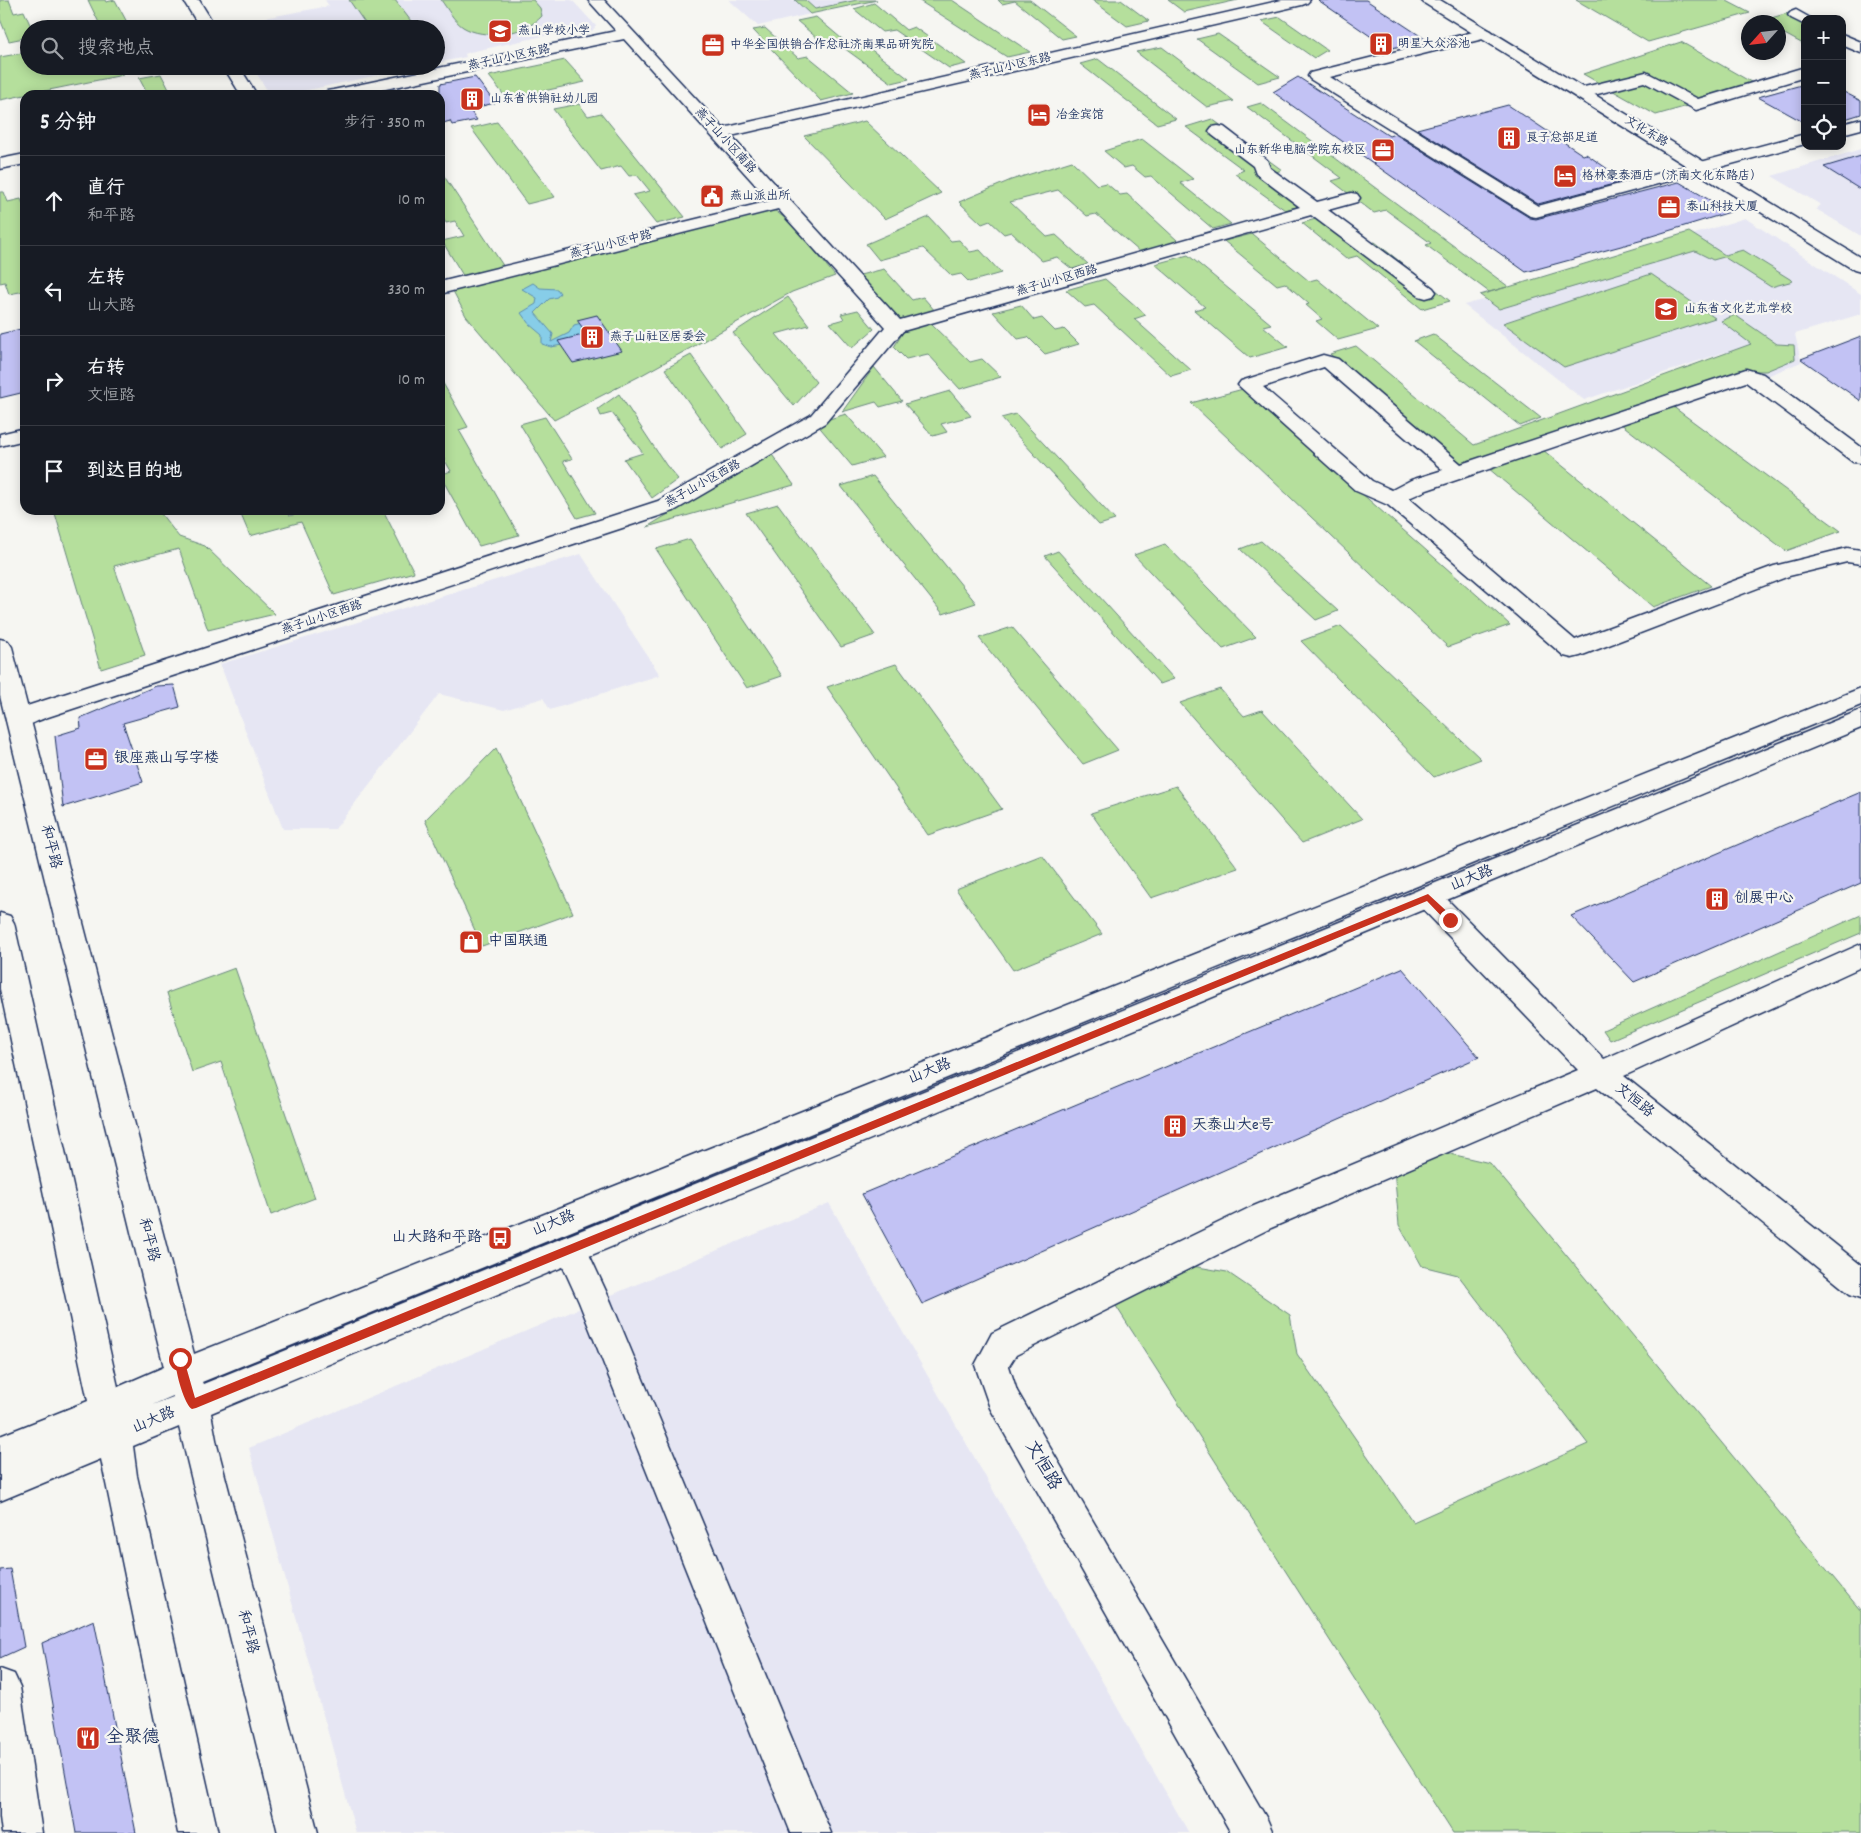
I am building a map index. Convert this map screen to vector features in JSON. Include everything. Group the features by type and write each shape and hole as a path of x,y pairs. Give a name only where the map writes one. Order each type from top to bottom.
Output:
{"street":[{"path":"192,0 204,20"},
{"name":"燕子山小区南路","path":"596,0 896,327"},
{"name":"燕子山小区东路","path":"719,134 1281,2 1302,0"},
{"name":"文化东路","path":"1430,0 1861,266"},
{"name":"燕子山小区东路","path":"445,72 627,34"},
{"path":"1485,34 1316,76 1536,212 1801,141"},
{"path":"1846,42 1858,53"},
{"path":"1582,93 1646,77 1696,105 1801,73"},
{"path":"237,75 246,90"},
{"name":"燕子山小区东路","path":"356,90 429,75"},
{"path":"1846,128 1861,124"},
{"path":"1218,131 1261,164 1262,170 1312,209 1426,292"},
{"path":"0,164 20,160"},
{"name":"燕子山小区西路","path":"18,720 36,712 666,506 818,419 896,327 1351,198"},
{"name":"燕子山小区中路","path":"445,287 782,203"},
{"path":"1458,472 1331,364 1323,361 1248,385 1364,486 1396,500 1572,650 1782,571 1847,555 1861,557"},
{"path":"1396,500 1400,493 1458,472 1746,375 1756,378 1861,457"},
{"path":"0,440 20,435"},
{"name":"和平路","path":"0,647 175,1346 188,1389 200,1445 298,1833"},
{"name":"山大路","path":"0,1484 111,1423 188,1389 1861,696"},
{"name":"山大路","path":"188,1389 571,1249 1861,718"},
{"name":"文恒路","path":"1428,897 1600,1074 1861,1284"},
{"path":"0,923 96,1366 111,1423 120,1476 198,1833"},
{"name":"文恒路","path":"1253,1833 1002,1397 992,1364 1004,1344 1260,1218 1600,1074 1861,955"},
{"path":"571,1249 595,1302 811,1833"},
{"name":"山大路","path":"0,1452 111,1423"},
{"path":"1,1687 22,1833"}],"shaded area":[{"name":"燕山学校小学","path":"325,0 572,0 596,26 592,31 576,34 567,31 470,52 465,54 466,57 445,61 445,20 254,20 329,6"},
{"path":"729,0 871,0 758,26"},
{"path":"258,75 378,75 308,90 267,90"},
{"path":"1861,149 1861,236 1816,209 1821,205 1772,176"},
{"name":"山东省文化艺术学校","path":"1745,218 1861,294 1861,314 1795,334 1801,362 1765,377 1725,352 1584,400 1464,305 1520,290"},
{"path":"581,554 660,675 550,710 543,698 504,710 439,694 335,829 283,829 220,664"},
{"path":"829,1203 1189,1833 356,1833 249,1448"}],"green space":[{"path":"0,0 9,0 14,13 24,11 28,20 20,20 20,39 9,41 0,19"},
{"path":"88,0 105,0 106,2 115,0 126,20 98,20"},
{"path":"349,0 395,0 410,20 363,20"},
{"path":"441,0 533,0 540,8 542,16 525,28 515,31 504,34 482,33 463,27"},
{"path":"795,0 805,0 815,9 857,0 877,0 810,14"},
{"path":"918,0 952,0 1030,52 1007,57"},
{"path":"998,0 1030,0 1076,36 1062,39 1015,1 1002,4"},
{"path":"1092,0 1121,0 1149,21 1127,26"},
{"path":"1168,0 1238,0 1184,12"},
{"path":"1576,0 1725,0 1750,13 1741,15 1648,42"},
{"path":"874,3 906,30 914,27 966,64 949,68 894,30 882,32 854,9"},
{"path":"1795,11 1801,16 1801,43 1786,35 1786,15 1781,15"},
{"path":"816,17 848,44 860,41 909,79 892,83 837,43 825,45 797,21"},
{"path":"1280,17 1327,50 1314,58 1261,21"},
{"path":"765,28 798,58 808,56 853,93 821,101 753,30"},
{"path":"1218,34 1280,77 1258,83 1197,39"},
{"path":"1681,42 1758,86 1656,115 1583,74"},
{"path":"1162,47 1234,101 1207,107 1136,52"},
{"path":"20,54 20,75 123,75 49,90 20,90 20,96 0,100 0,57"},
{"path":"1098,59 1176,119 1157,124 1080,64"},
{"path":"565,60 585,82 507,99 489,76"},
{"path":"162,75 169,90 145,90 139,78"},
{"path":"1261,103 1509,287 1689,232 1725,255 1743,250 1793,281 1771,287 1724,257 1713,260 1695,251 1499,309 1480,295 1507,287 1489,292 1426,245 1431,243 1386,210 1374,213 1332,181 1342,178 1247,107"},
{"path":"579,104 588,116 601,113 685,217 656,224 633,195 650,191 637,175 629,176 621,166 601,171 553,109"},
{"path":"1212,119 1282,170 1276,172 1295,185 1288,186 1309,204 1285,210 1235,174 1244,170 1186,127"},
{"path":"865,121 941,193 885,219 804,136"},
{"path":"497,122 555,197 527,204 471,128"},
{"path":"1142,139 1193,179 1180,183 1231,224 1213,229 1151,176 1145,177 1132,166 1124,168 1104,151"},
{"path":"1072,161 1097,185 1106,183 1120,195 1127,194 1178,241 1140,252 1096,214 1087,216 1058,190 1010,202 1047,237 1056,235 1088,264 1072,269 1057,257 1042,261 1011,232 1004,234 990,221 982,224 959,202 1011,180"},
{"path":"445,178 504,267 464,277 445,246 445,240 464,236 455,221 446,223"},
{"path":"0,192 4,192 8,202 20,199 20,292 9,294 5,282 0,283"},
{"path":"774,210 793,224 835,276 792,292 638,377 554,420 466,316 452,289"},
{"path":"1326,216 1367,244 1375,242 1450,301 1422,309 1357,256 1346,259 1302,223"},
{"path":"929,217 951,241 959,240 970,252 980,250 1001,273 969,282 961,274 952,276 923,248 879,260 866,244"},
{"path":"1252,234 1309,281 1317,279 1378,329 1338,340 1316,321 1322,319 1306,305 1309,304 1285,283 1277,285 1224,241"},
{"path":"1188,255 1271,324 1263,326 1288,347 1250,358 1194,310 1205,307 1155,264"},
{"path":"884,269 912,300 923,297 936,312 896,322 856,276"},
{"path":"1651,274 1715,318 1564,367 1503,323"},
{"path":"1105,279 1146,315 1134,319 1191,370 1171,376 1094,305 1085,307 1066,290"},
{"path":"788,297 809,325 776,334 816,382 794,406 733,333"},
{"path":"1021,305 1034,320 1042,318 1055,331 1064,329 1079,344 1045,354 1028,337 1018,339 993,312"},
{"path":"858,310 874,329 852,348 830,323 844,319 841,314"},
{"path":"1735,315 1777,344 1794,345 1795,359 1766,371 1738,371 1463,467 1330,354 1356,346 1474,445 1751,344 1721,321"},
{"path":"930,323 970,362 982,359 1001,377 960,389 928,354 906,359 894,347 905,329"},
{"path":"1433,334 1541,418 1520,426 1414,341"},
{"path":"691,355 747,434 722,449 665,369"},
{"path":"874,367 902,401 880,407 876,402 842,412"},
{"path":"445,387 468,427 459,430 519,535 479,546 445,484 445,473 451,471 445,461"},
{"path":"1243,389 1510,625 1448,647 1191,403"},
{"path":"950,391 971,416 941,424 947,432 933,436 905,404"},
{"path":"619,394 666,465 678,479 652,498 624,459 643,453 612,413 601,416 598,409"},
{"path":"1668,403 1841,531 1786,551 1616,420"},
{"path":"846,414 883,457 852,466 816,423"},
{"path":"1016,414 1115,520 1099,525 1001,418"},
{"path":"545,417 572,459 563,461 595,513 577,518 520,424"},
{"path":"1543,450 1711,586 1653,607 1488,468"},
{"path":"770,452 794,485 647,527"},
{"path":"873,476 976,603 943,614 841,486"},
{"path":"778,504 875,635 841,647 746,513"},
{"path":"55,515 162,515 179,537 205,546 275,614 208,630 179,549 114,566 145,655 101,669"},
{"path":"241,515 386,515 414,572 334,595 301,522 250,536"},
{"path":"690,539 782,676 747,688 656,549"},
{"path":"1261,541 1338,611 1316,620 1240,549"},
{"path":"1165,544 1256,637 1223,649 1134,555"},
{"path":"1058,551 1174,679 1160,684 1045,556"},
{"path":"1341,626 1481,759 1434,777 1301,641"},
{"path":"1012,627 1118,750 1083,764 979,638"},
{"path":"896,664 1002,809 928,835 827,687"},
{"path":"1220,689 1244,716 1262,710 1362,819 1302,843 1180,703"},
{"path":"496,748 573,913 482,946 425,820"},
{"path":"1176,786 1238,868 1151,898 1091,813"},
{"path":"1042,855 1102,934 1013,970 956,889"},
{"path":"1861,915 1861,933 1610,1040 1603,1030"},
{"path":"235,968 315,1198 271,1215 221,1062 192,1072 167,993"},
{"path":"1433,1150 1490,1163 1861,1611 1861,1833 1453,1833 1116,1306 1192,1266 1227,1272 1290,1315 1297,1354 1413,1522 1588,1444 1458,1275 1422,1266 1399,1225 1394,1169"}],"water":[{"path":"533,283 540,288 557,289 560,293 557,297 549,299 535,313 553,334 551,342 569,333 574,325 589,321 590,340 551,347 542,344 542,335 529,324 521,313 536,304 537,298 522,289"}],"building":[{"path":"1318,0 1366,0 1425,39 1389,49"},
{"name":"山东省供销社幼儿园","path":"475,77 495,103 469,109 477,120 452,125 450,121 445,122 445,90 440,90 440,84"},
{"name":"山东新华电脑学院东校区","path":"1298,77 1389,136 1395,134 1530,218 1536,219 1679,182 1730,212 1643,240 1526,272 1273,92"},
{"path":"1801,85 1801,121 1758,97"},
{"path":"1846,93 1861,101 1861,114 1846,119"},
{"path":"1508,105 1625,181 1538,204 1417,129"},
{"path":"1861,156 1861,190 1824,167"},
{"name":"燕子山社区居委会","path":"597,315 622,351 573,363 558,341 587,334 577,320"},
{"path":"20,329 20,393 0,398 0,334"},
{"path":"1861,336 1861,401 1801,359"},
{"name":"银座燕山写字楼","path":"174,685 180,707 123,723 143,782 63,807 55,736 81,728 80,718 156,686"},
{"name":"创展中心","path":"1861,792 1861,883 1634,982 1571,916"},
{"name":"天泰山大e号","path":"1402,968 1479,1057 922,1304 862,1194"},
{"path":"10,1569 24,1647 0,1658 0,1570"},
{"name":"全聚德","path":"94,1620 136,1833 76,1833 42,1643"}],"place":[{"name":"燕山学校小学","path":"500,31"},
{"name":"明星大众浴池","path":"1381,44"},
{"name":"中华全国供销合作总社济南果品研究院","path":"713,45"},
{"name":"山东省供销社幼儿园","path":"472,99"},
{"name":"冶金宾馆","path":"1039,115"},
{"name":"良子总部足道","path":"1509,138"},
{"name":"山东新华电脑学院东校区","path":"1383,150"},
{"name":"格林豪泰酒店（济南文化东路店）","path":"1565,176"},
{"name":"燕山派出所","path":"712,196"},
{"name":"泰山科技大厦","path":"1669,207"},
{"name":"山东省文化艺术学校","path":"1666,309"},
{"name":"燕子山社区居委会","path":"592,337"},
{"name":"银座燕山写字楼","path":"96,759"},
{"name":"创展中心","path":"1717,899"},
{"name":"中国联通","path":"471,942"},
{"name":"天泰山大e号","path":"1175,1126"},
{"name":"山大路和平路","path":"500,1238"},
{"name":"全聚德","path":"88,1738"}],"route":[{"path":"180,1359 184,1374 183,1378 192,1404 1428,897 1440,907 1450,920"}]}
